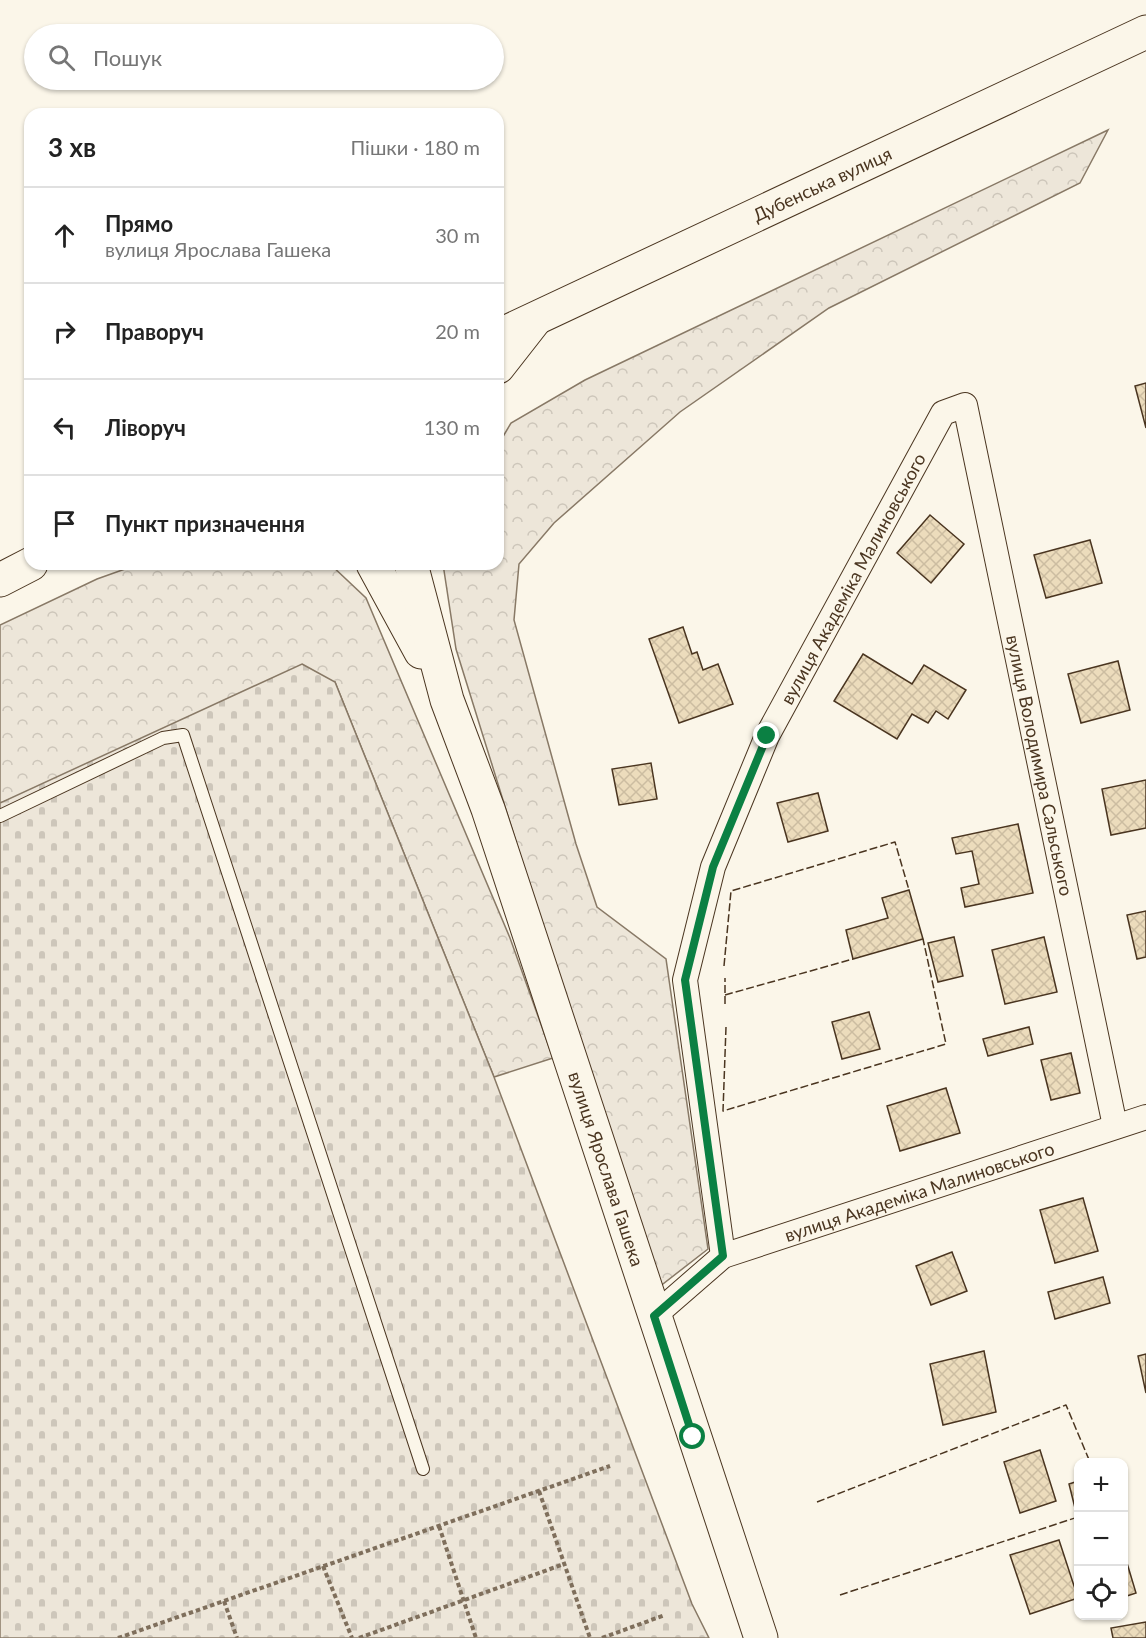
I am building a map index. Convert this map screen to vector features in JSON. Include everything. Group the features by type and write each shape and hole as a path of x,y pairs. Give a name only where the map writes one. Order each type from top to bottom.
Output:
{"main road":[{"name":"Дубенська вулиця","path":"504,333 1146,32"},
{"path":"504,359 537,316"},
{"path":"0,580 24,568"},
{"name":"вулиця Ярослава Гашека","path":"376,570 447,700"},
{"name":"вулиця Ярослава Гашека","path":"413,570 447,700 488,809 761,1638"}],"street":[{"name":"вулиця Володимира Сальського","path":"965,405 1115,1126"},
{"name":"вулиця Академіка Малиновського","path":"723,1256 685,980 713,867 767,736 943,413 965,405"},
{"name":"вулиця Академіка Малиновського","path":"654,1316 723,1256 1146,1117"}],"lane":[{"path":"0,816 163,738 183,735 423,1469"}],"path":[{"path":"118,1638 610,1466"},
{"path":"539,1491 590,1638"},
{"path":"439,1526 476,1638"},
{"path":"359,1638 564,1564"},
{"path":"324,1566 352,1638"},
{"path":"224,1601 237,1638"},
{"path":"602,1638 665,1615"}],"green space":[{"path":"1108,130 1080,183 829,308 680,412 554,523 519,564 514,620 576,844 597,907 666,959 708,1249 659,1287 573,1025 456,649 444,570 504,570 504,435 511,423 585,380"},
{"path":"122,570 336,570 366,598 510,938 553,1058 494,1077 335,682 0,803 0,625 97,579"},
{"path":"302,664 335,682 494,1077 692,1604 709,1638 0,1638 0,803"}],"building":[{"path":"1146,383 1146,428 1135,386"},
{"path":"930,515 964,544 931,583 897,553"},
{"path":"1090,540 1102,583 1046,598 1034,555"},
{"path":"683,627 692,654 697,652 703,670 718,664 733,704 679,723 649,639"},
{"path":"863,654 912,684 924,665 966,690 948,719 936,711 928,723 912,714 897,739 834,701"},
{"path":"1118,661 1130,710 1081,723 1068,674"},
{"path":"651,763 657,799 619,805 612,769"},
{"path":"1146,780 1146,828 1111,835 1102,789"},
{"path":"818,793 828,831 788,842 777,803"},
{"path":"1018,824 1033,893 965,907 961,888 979,884 972,851 956,854 952,838"},
{"path":"909,890 923,939 853,959 846,930 888,918 882,898"},
{"path":"1146,911 1146,957 1137,959 1127,915"},
{"path":"954,937 963,976 938,982 928,943"},
{"path":"1044,937 1057,992 1005,1004 992,950"},
{"path":"869,1012 880,1049 842,1059 832,1022"},
{"path":"1029,1027 1033,1044 988,1056 983,1039"},
{"path":"1071,1053 1080,1093 1051,1100 1041,1060"},
{"path":"946,1088 960,1133 900,1151 887,1106"},
{"path":"1083,1198 1098,1251 1055,1263 1040,1210"},
{"path":"952,1252 967,1291 931,1305 916,1266"},
{"path":"1103,1277 1110,1303 1055,1319 1048,1292"},
{"path":"984,1351 996,1412 943,1425 930,1364"},
{"path":"1146,1354 1146,1393 1138,1356"},
{"path":"1040,1450 1056,1501 1020,1513 1004,1462"},
{"path":"1074,1482 1074,1504 1069,1484"},
{"path":"1059,1540 1074,1586 1074,1599 1030,1614 1010,1555"},
{"path":"1128,1566 1136,1593 1128,1596"},
{"path":"1146,1622 1146,1638 1113,1638 1111,1628"}],"fence":[{"path":"724,966 731,891 895,842 909,890"},
{"path":"726,1027 723,1111 946,1044 923,939"},
{"path":"725,995 853,959"},
{"path":"725,978 725,1004"},
{"path":"817,1502 1066,1405 1088,1458"},
{"path":"840,1595 1074,1518"}],"route":[{"path":"693,1437 654,1316 723,1256 703,1128 685,980 713,867 767,736"}]}
